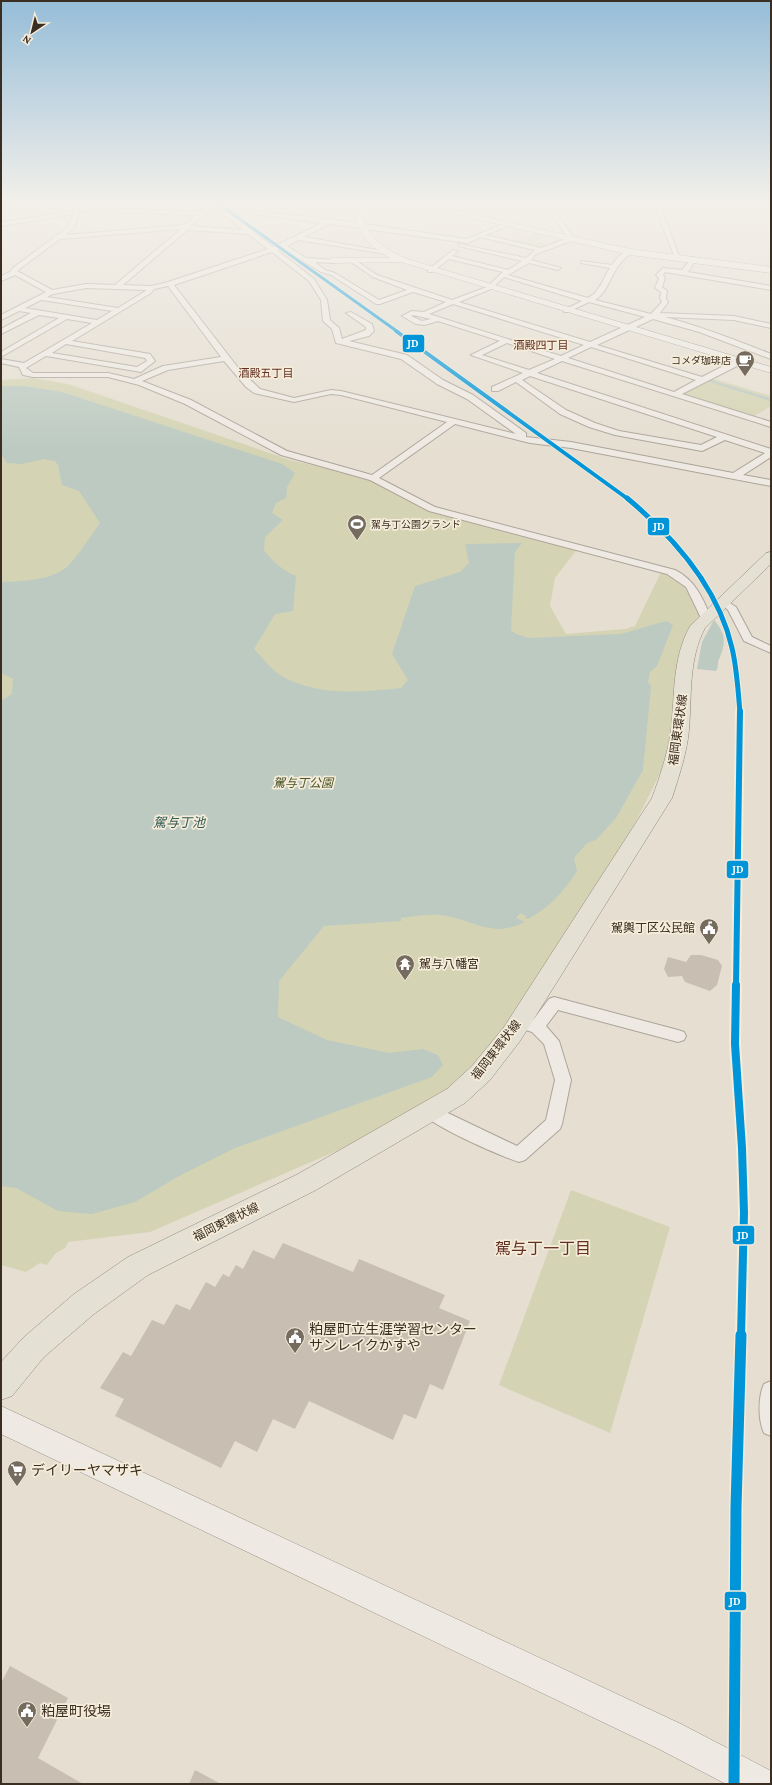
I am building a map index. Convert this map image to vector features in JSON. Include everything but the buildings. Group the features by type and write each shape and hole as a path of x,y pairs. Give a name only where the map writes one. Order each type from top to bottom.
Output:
{"main road":[{"name":"福岡東環状線","path":"1,1385 34,1347 84,1304 138,1266 307,1182 456,1096 528,1025 662,798 674,762 679,732 686,658 692,635 706,618 771,556"}],"street":[{"path":"40,285 51,292"},
{"path":"1,318 51,292 86,286 152,288 164,285"},
{"path":"171,285 249,385 270,395 294,400 331,392 341,392 530,440 579,446 771,483"},
{"path":"315,285 324,300 327,321 335,328 340,341"},
{"path":"351,285 378,302 412,290"},
{"path":"400,285 703,380"},
{"path":"480,285 771,370"},
{"path":"426,314 492,285"},
{"path":"538,285 568,296 653,316 728,340 771,357"},
{"path":"566,311 590,301 604,285"},
{"path":"653,316 665,302 663,298 664,291 658,288 659,285"},
{"path":"753,285 771,288"},
{"path":"83,304 115,287"},
{"path":"152,288 149,292 25,366 22,368 23,370 26,373 33,375 108,375 135,381 188,402 284,453 373,478 432,509 681,576 693,587 706,618"},
{"path":"40,297 118,310"},
{"path":"18,309 97,322"},
{"path":"438,319 423,324 414,322 406,315 415,312 426,314 428,316 438,319 506,341 561,358 674,395 771,425"},
{"path":"1,332 37,313"},
{"path":"340,341 361,336 370,331 369,326 349,313"},
{"path":"494,389 653,316 734,318 771,326"},
{"path":"1,355 66,317"},
{"path":"340,341 404,357 440,382 470,397 530,440"},
{"path":"506,341 475,355 771,453"},
{"path":"45,354 138,370 151,361 147,356 65,342"},
{"path":"135,381 166,368 227,358"},
{"path":"674,395 740,360"},
{"path":"1,361 25,366"},
{"path":"516,379 518,382 563,412 608,430 697,447 706,447 723,437"},
{"path":"373,478 454,421"},
{"path":"579,446 608,430"},
{"path":"735,476 771,453"},
{"path":"724,602 728,604 734,613 749,640 771,650"},
{"path":"429,1111 447,1122 519,1155 554,1124 563,1080 550,1041 528,1025 554,1002 678,1036"},
{"path":"771,1391 771,1426"},
{"path":"1,1420 669,1736 762,1784"}],"green space":[{"name":"駕与丁池","path":"33,378 68,384 290,460 371,479 430,509 578,548 555,578 550,606 566,634 625,629 635,626 661,572 682,582 699,616 687,630 680,655 666,761 629,836 507,1028 453,1087 394,1126 150,1232 68,1242 66,1247 55,1254 47,1265 40,1263 26,1272 1,1265 1,380"},
{"path":"711,378 771,396 771,406 751,418 680,395"},
{"path":"571,1190 670,1227 610,1433 499,1385"}],"water":[{"name":"駕与丁池","path":"1,386 25,386 62,392 282,464 295,473 287,487 286,498 276,503 272,513 283,520 265,537 264,550 278,565 296,576 293,611 275,614 254,649 280,675 294,682 324,690 339,691 370,691 401,688 408,680 392,654 415,586 460,572 469,563 465,544 522,543 515,552 511,630 516,634 529,638 621,634 666,621 673,625 657,666 650,672 648,682 651,686 643,770 616,818 596,840 587,843 574,858 577,871 567,886 549,905 527,919 525,918 526,916 520,913 516,918 525,922 514,927 504,929 494,929 447,916 436,915 401,918 401,921 324,926 279,981 278,1017 327,1040 389,1053 423,1049 438,1055 443,1065 432,1077 235,1148 181,1175 135,1202 92,1214 58,1211 16,1188 1,1186 1,701 12,694 13,679 1,673 1,582 37,579 55,574 62,570 69,565 100,523 79,491 62,485 58,465 55,461 44,459 22,464 7,463 1,454"},
{"path":"714,620 721,630 724,639 723,648 718,660 716,671 697,669 702,642"}],"waterway":[{"path":"704,379 771,400"}],"railway":[{"path":"332,285 493,400"}],"transit line":[{"name":"JD","path":"332,285 619,491 656,523 689,560 703,579 725,623 732,647 740,714 735,1044 742,1148 744,1213 736,1507 734,1784"}],"place":[{"name":"コメダ珈琲店","path":"745,377"},
{"name":"駕与丁公園グランド","path":"357,541"},
{"name":"駕輿丁区公民館","path":"709,945"},
{"name":"駕与八幡宮","path":"405,981"},
{"name":"粕屋町立生涯学習センター サンレイクかすや","path":"295,1354"},
{"name":"デイリーヤマザキ","path":"17,1487"},
{"name":"粕屋町役場","path":"27,1728"}],"district":[{"name":"酒殿四丁目","path":"541,345"},
{"name":"酒殿五丁目","path":"266,373"},
{"name":"駕与丁一丁目","path":"543,1248"}],"park label":[{"name":"駕与丁公園","path":"303,783"}]}
